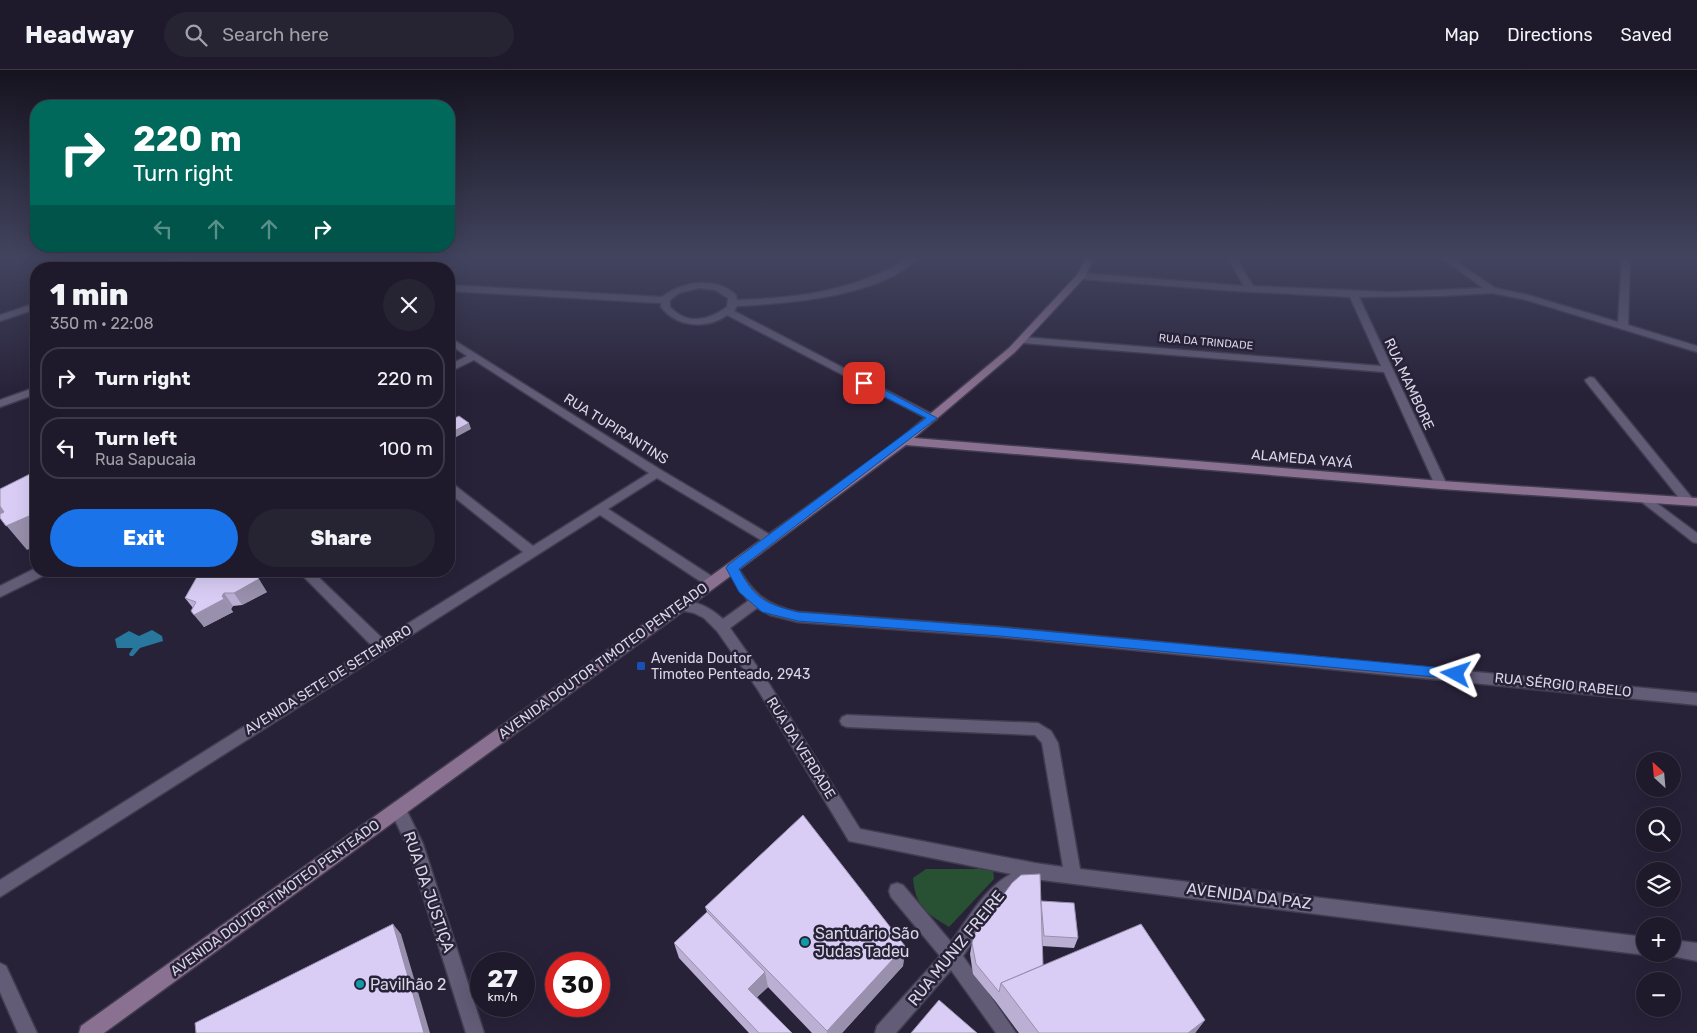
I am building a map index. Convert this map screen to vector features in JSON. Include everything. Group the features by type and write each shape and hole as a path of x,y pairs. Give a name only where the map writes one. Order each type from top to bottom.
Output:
{"main road":[{"name":"AVENIDA DOUTOR TIMOTEO PENTEADO","path":"88,1033 680,606 904,441 1023,340 1057,303"},
{"name":"ALAMEDA YAYÁ","path":"904,441 1442,485 1693,502"}],"street":[{"path":"665,303 666,312 683,321 708,321 728,312 733,303"},
{"name":"RUA MAMBORE","path":"1357,303 1386,369 1442,485"},
{"path":"1545,303 1697,349"},
{"path":"1623,326 1624,303"},
{"path":"0,318 30,308"},
{"path":"728,312 932,418"},
{"name":"RUA DA TRINDADE","path":"1023,340 1386,369"},
{"name":"RUA TUPIRANTINS","path":"455,344 657,472 770,540"},
{"path":"455,366 473,357"},
{"path":"1590,380 1693,502"},
{"path":"0,404 30,392"},
{"name":"AVENIDA SETE DE SETEMBRO","path":"0,889 657,472"},
{"path":"455,492 531,552"},
{"path":"1647,500 1697,539"},
{"path":"599,509 711,582"},
{"name":"RUA SÉRGIO RABELO","path":"732,568 743,589 756,602 781,614 798,617 1020,634 1697,699"},
{"path":"0,592 30,577"},
{"path":"310,577 381,646"},
{"path":"722,627 756,602"},
{"name":"RUA DA VERDADE","path":"680,606 696,608 709,614 722,627 763,686 855,836"},
{"path":"847,721 1038,730 1046,735 1050,743 1073,874"},
{"name":"RUA DA JUSTIÇA","path":"398,810 415,844 475,1033"},
{"name":"AVENIDA DA PAZ","path":"855,836 1035,871 1073,874 1636,945"},
{"name":"RUA MUNIZ FREIRE","path":"884,1033 952,956 981,915 1007,885 1035,871"},
{"path":"897,890 952,956 1007,1033"},
{"path":"1681,950 1697,952"},
{"path":"0,972 28,1033"}],"green space":[{"path":"926,869 993,869 994,879 949,927 928,913 916,896 913,878"}],"water":[{"path":"152,630 162,636 163,641 140,648 133,656 129,654 133,648 117,648 115,639 129,631 139,636"}],"building":[{"path":"459,416 469,423 455,431 455,418"},
{"path":"30,474 30,516 6,526 0,518 0,514 4,512 0,506 0,489"},
{"path":"197,577 257,577 259,579 234,593 224,593 222,596 224,599 194,615 191,611 196,602 185,598"},
{"name":"Santuário São Judas Tadeu","path":"803,815 905,946 827,1031 705,907"},
{"path":"1040,874 1043,965 1001,983 999,992 976,964 972,943 975,933 1012,883 1021,875"},
{"path":"1041,901 1074,903 1078,938 1044,936"},
{"path":"707,912 765,972 748,989 792,1033 759,1033 674,943"},
{"name":"Pavilhão 2","path":"393,924 424,1033 196,1033 195,1023"},
{"path":"1141,924 1205,1020 1188,1033 1039,1033 1001,983"},
{"path":"939,1000 977,1033 911,1033"}],"place":[{"name":"Avenida Doutor Timoteo Penteado, 2943","path":"641,666"},
{"name":"Santuário São Judas Tadeu","path":"805,942"},
{"name":"Pavilhão 2","path":"360,984"}],"route":[{"path":"864,383 932,418 898,446 732,568 743,589 766,609 798,617 859,620 1000,632 1456,674"}]}
